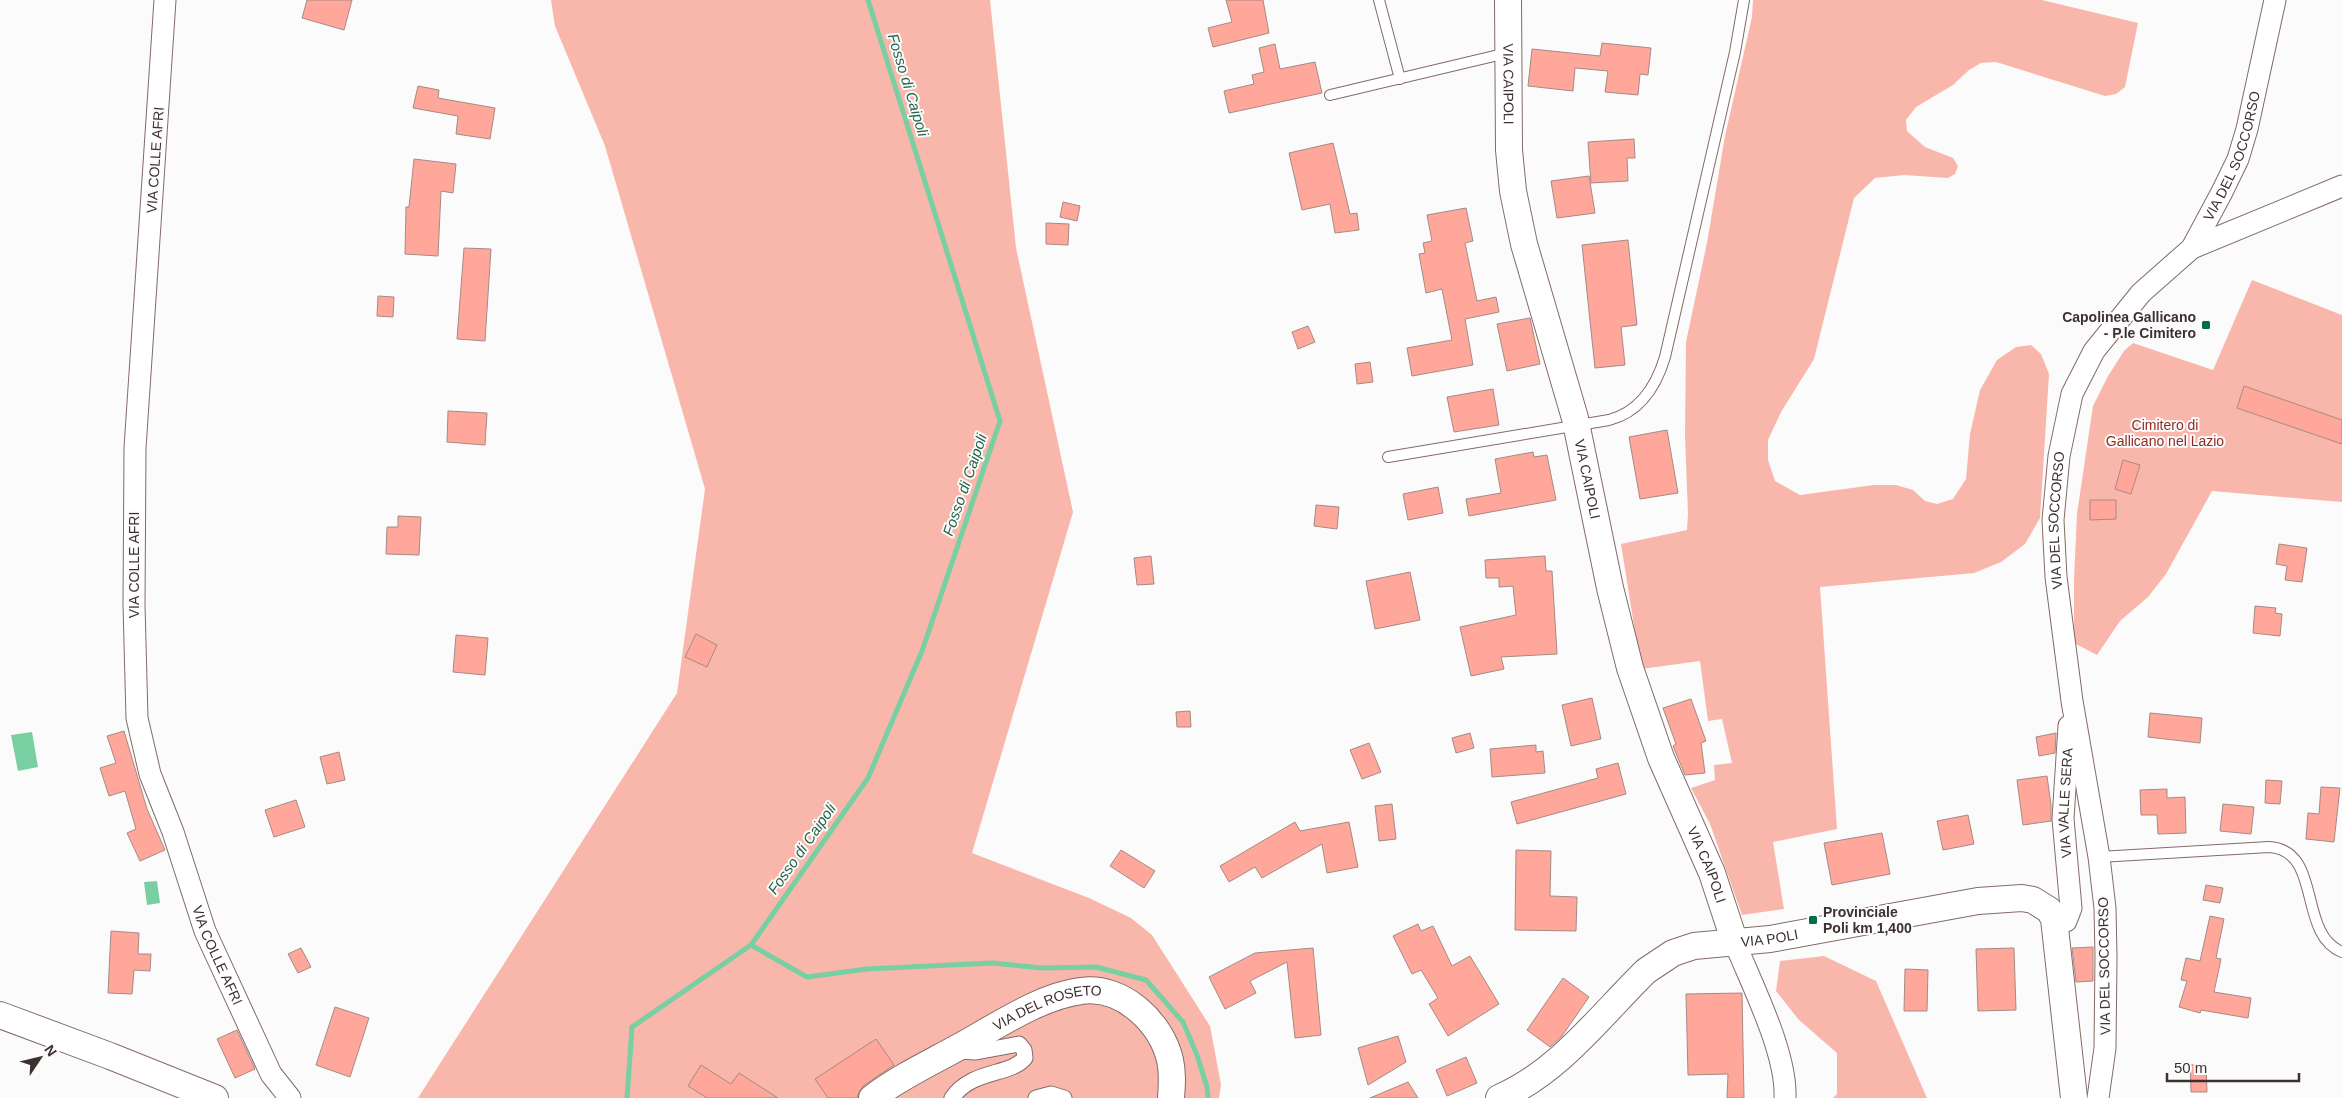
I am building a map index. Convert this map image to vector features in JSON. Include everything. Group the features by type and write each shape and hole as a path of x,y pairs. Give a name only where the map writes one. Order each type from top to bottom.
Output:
{"street":[{"name":"VIA COLLE AFRI","path":"165,0 135,448 134,604 137,718 150,774 172,832 205,931 271,1074 290,1098"},
{"name":"VIA CAIPOLI","path":"1508,0 1508,134 1513,191 1524,244 1576,426 1610,588 1630,668 1661,758 1712,873 1734,943"},
{"name":"VIA DEL SOCCORSO","path":"2098,1098 2104,1048 2105,908 2072,701 2056,578 2053,534 2056,480 2068,405 2087,364 2111,327 2141,292 2192,248 2222,192 2243,143 2275,0"},
{"path":"2192,248 2342,186"},
{"name":"VIA VALLE SERA","path":"2055,925 2066,920 2071,908 2063,819 2064,771 2072,701"},
{"name":"VIA POLI","path":"1499,1098 1527,1083 1562,1057 1621,996 1662,959 1694,946 1770,939 1949,906 2015,898 2028,899 2043,904 2049,910 2055,925 2074,1098"},
{"path":"1734,943 1777,1051 1782,1069 1785,1098"},
{"name":"VIA DEL ROSETO","path":"872,1098 915,1070 1036,1006 1058,996 1083,990 1107,992 1128,1002 1149,1020 1156,1030 1170,1061 1171,1098"},
{"path":"0,1015 215,1098"},
{"path":"952,1050 976,1052 1019,1044 1024,1050 1025,1058 1019,1065 984,1075 963,1086 952,1098"},
{"path":"1036,1098 1051,1094 1064,1098"}],"lane":[{"path":"1379,0 1400,78"},
{"path":"1388,457 1616,418 1632,410 1646,398 1662,366 1735,52 1744,0"},
{"path":"1330,95 1508,53"},
{"path":"2098,857 2269,847 2280,849 2291,855 2301,869 2323,937 2327,943 2342,952"}],"green space":[{"path":"551,0 990,0 1016,248 1073,512 972,853 1089,898 1131,918 1152,935 1210,1026 1221,1085 1219,1098 418,1098 677,693 705,489 605,146 555,26"},
{"path":"1753,0 2042,0 2138,23 2125,87 2116,94 2105,96 1996,62 1981,63 1969,70 1953,85 1916,107 1906,120 1907,131 1925,147 1953,158 1958,166 1955,174 1948,178 1904,175 1875,178 1854,198 1814,359 1781,412 1768,440 1768,460 1775,481 1800,495 1874,485 1896,485 1913,490 1925,501 1937,504 1953,499 1966,479 1970,434 1980,390 1997,360 2016,347 2031,345 2041,354 2049,374 2040,518 2025,544 2001,562 1974,573 1820,587 1837,829 1773,842 1784,909 1742,915 1710,824 1691,788 1715,780 1714,765 1732,763 1722,719 1708,721 1700,661 1641,669 1621,544 1687,530 1686,342 1707,243 1725,136 1752,17"},
{"name":"Cimitero di Gallicano nel Lazio","path":"2252,280 2342,315 2342,502 2212,491 2166,574 2148,597 2120,621 2097,655 2074,643 2077,514 2093,406 2108,376 2124,351 2133,343 2213,370"},
{"path":"1824,956 1876,981 1927,1098 1833,1098 1837,1094 1837,1053 1799,1020 1776,991 1780,961"}],"shaded area":[{"path":"32,732 38,767 18,771 11,735"},
{"path":"157,881 160,903 147,905 144,882"}],"building":[{"path":"307,0 352,0 344,30 302,18"},
{"path":"1226,0 1263,0 1269,33 1213,47 1208,28 1232,22"},
{"path":"1602,43 1651,48 1648,75 1640,74 1638,95 1605,92 1608,71 1575,68 1573,91 1528,86 1532,49 1600,56"},
{"path":"1275,44 1280,69 1315,62 1322,93 1229,113 1224,91 1254,84 1252,75 1264,72 1259,48"},
{"path":"418,86 439,90 438,98 495,108 490,139 456,134 458,116 413,108"},
{"path":"1634,139 1635,158 1627,158 1628,181 1591,183 1588,142"},
{"path":"1333,143 1350,214 1357,213 1359,230 1335,233 1330,204 1302,210 1289,153"},
{"path":"414,159 456,164 453,193 441,191 438,256 405,254 406,207 409,207"},
{"path":"1589,176 1595,213 1557,218 1551,181"},
{"path":"1063,202 1080,206 1077,221 1060,217"},
{"path":"1466,208 1473,241 1465,243 1477,301 1496,297 1499,312 1465,319 1473,365 1412,376 1407,348 1452,340 1442,289 1426,293 1419,254 1425,253 1423,243 1432,241 1427,215"},
{"path":"1046,223 1069,224 1068,245 1046,244"},
{"path":"1628,240 1637,325 1621,327 1625,365 1595,368 1582,245"},
{"path":"464,248 491,249 485,341 457,339"},
{"path":"378,296 394,297 393,317 377,316"},
{"path":"1530,318 1540,364 1507,371 1497,324"},
{"path":"1308,326 1315,342 1298,349 1292,332"},
{"path":"1370,362 1373,382 1357,384 1355,364"},
{"path":"2244,386 2342,420 2342,444 2237,408"},
{"path":"1493,389 1499,425 1454,432 1447,397"},
{"path":"448,411 487,413 485,445 447,442"},
{"path":"1667,430 1678,493 1640,499 1629,437"},
{"path":"1533,452 1534,457 1547,455 1556,500 1469,516 1466,499 1501,493 1495,459"},
{"path":"2123,460 2140,465 2131,494 2115,489"},
{"path":"1438,487 1443,513 1408,520 1403,494"},
{"path":"2090,500 2116,500 2116,519 2090,520"},
{"path":"1316,505 1339,507 1337,529 1314,526"},
{"path":"398,516 421,517 419,555 386,554 387,527 398,527"},
{"path":"2279,544 2307,548 2302,582 2285,580 2287,566 2276,564"},
{"path":"1151,556 1154,584 1137,585 1134,558"},
{"path":"1545,556 1546,571 1552,571 1557,654 1501,657 1504,669 1471,676 1460,627 1516,615 1513,586 1499,587 1499,578 1486,578 1485,560"},
{"path":"1410,572 1420,620 1375,629 1366,581"},
{"path":"2255,606 2276,608 2275,613 2282,614 2280,636 2253,633"},
{"path":"696,634 717,645 707,667 685,657"},
{"path":"456,635 488,638 485,675 453,672"},
{"path":"1592,698 1601,739 1571,746 1562,705"},
{"path":"1691,699 1706,741 1701,743 1705,773 1685,775 1673,746 1676,744 1663,708"},
{"path":"1190,711 1191,727 1177,727 1176,712"},
{"path":"2150,713 2202,718 2200,743 2148,737"},
{"path":"124,731 147,809 165,850 140,861 127,833 136,829 125,791 109,796 100,768 116,763 107,736"},
{"path":"1470,733 1474,748 1456,753 1452,738"},
{"path":"2056,733 2055,753 2039,756 2036,737"},
{"path":"1369,743 1381,772 1362,779 1350,750"},
{"path":"1536,745 1536,752 1543,751 1545,773 1492,777 1490,749"},
{"path":"339,752 345,780 327,784 320,757"},
{"path":"1618,763 1626,794 1517,824 1511,802 1598,778 1596,769"},
{"path":"2047,776 2051,821 2023,825 2017,780"},
{"path":"2266,780 2282,781 2280,804 2265,803"},
{"path":"2321,787 2340,788 2334,842 2306,839 2308,813 2319,814"},
{"path":"2167,789 2167,798 2185,797 2186,833 2158,834 2157,815 2141,815 2140,790"},
{"path":"296,800 305,827 274,837 265,810"},
{"path":"1392,804 1396,839 1379,841 1375,806"},
{"path":"2223,804 2254,807 2251,834 2220,831"},
{"path":"1968,815 1974,844 1943,850 1937,821"},
{"path":"1295,822 1300,831 1349,822 1358,867 1327,873 1322,844 1262,878 1255,867 1229,882 1220,866"},
{"path":"1882,833 1890,874 1832,885 1824,843"},
{"path":"1121,850 1155,871 1144,888 1110,866"},
{"path":"1516,850 1551,851 1550,896 1577,897 1576,931 1515,930"},
{"path":"2206,885 2223,888 2220,903 2203,900"},
{"path":"2210,916 2224,919 2216,958 2221,959 2214,992 2251,998 2248,1018 2201,1010 2200,1013 2179,1007 2187,981 2181,980 2186,958 2200,961"},
{"path":"1418,924 1421,931 1433,926 1452,966 1470,956 1499,1004 1448,1036 1429,1004 1438,998 1421,970 1412,974 1393,936"},
{"path":"111,931 139,933 138,954 151,954 150,971 134,970 132,994 108,993"},
{"path":"2093,947 2093,981 2076,982 2072,948"},
{"path":"301,948 311,967 298,973 288,954"},
{"path":"1313,948 1321,1035 1295,1038 1287,962 1250,981 1256,993 1225,1009 1209,977 1255,953"},
{"path":"2014,948 2016,1010 1978,1011 1976,949"},
{"path":"1905,969 1928,970 1927,1011 1904,1011"},
{"path":"1563,978 1589,997 1562,1036 1550,1047 1527,1030"},
{"path":"1742,993 1744,1098 1727,1098 1728,1074 1688,1075 1686,994"},
{"path":"335,1007 369,1018 350,1077 316,1065"},
{"path":"237,1030 255,1069 235,1078 217,1039"},
{"path":"1398,1036 1406,1062 1368,1085 1358,1048"},
{"path":"876,1039 894,1065 863,1086 857,1098 828,1098 815,1079"},
{"path":"1466,1057 1477,1083 1447,1096 1436,1070"},
{"path":"2206,1064 2207,1092 2191,1092 2190,1065"},
{"path":"701,1065 731,1084 739,1073 778,1098 707,1098 688,1086"},
{"path":"1408,1082 1418,1098 1370,1098"}],"waterway":[{"name":"Fosso di Caipoli","path":"868,0 1000,421 922,651 868,778 751,945 807,977 867,969 992,963 1042,968 1096,967 1146,980 1183,1022 1197,1055 1207,1087 1208,1098"},
{"name":"Fosso di Caipoli","path":"627,1098 632,1027 751,945"}],"place":[{"name":"Capolinea Gallicano - P.le Cimitero","path":"2206,325"},
{"name":"Provinciale Poli km 1,400","path":"1813,920"}]}
